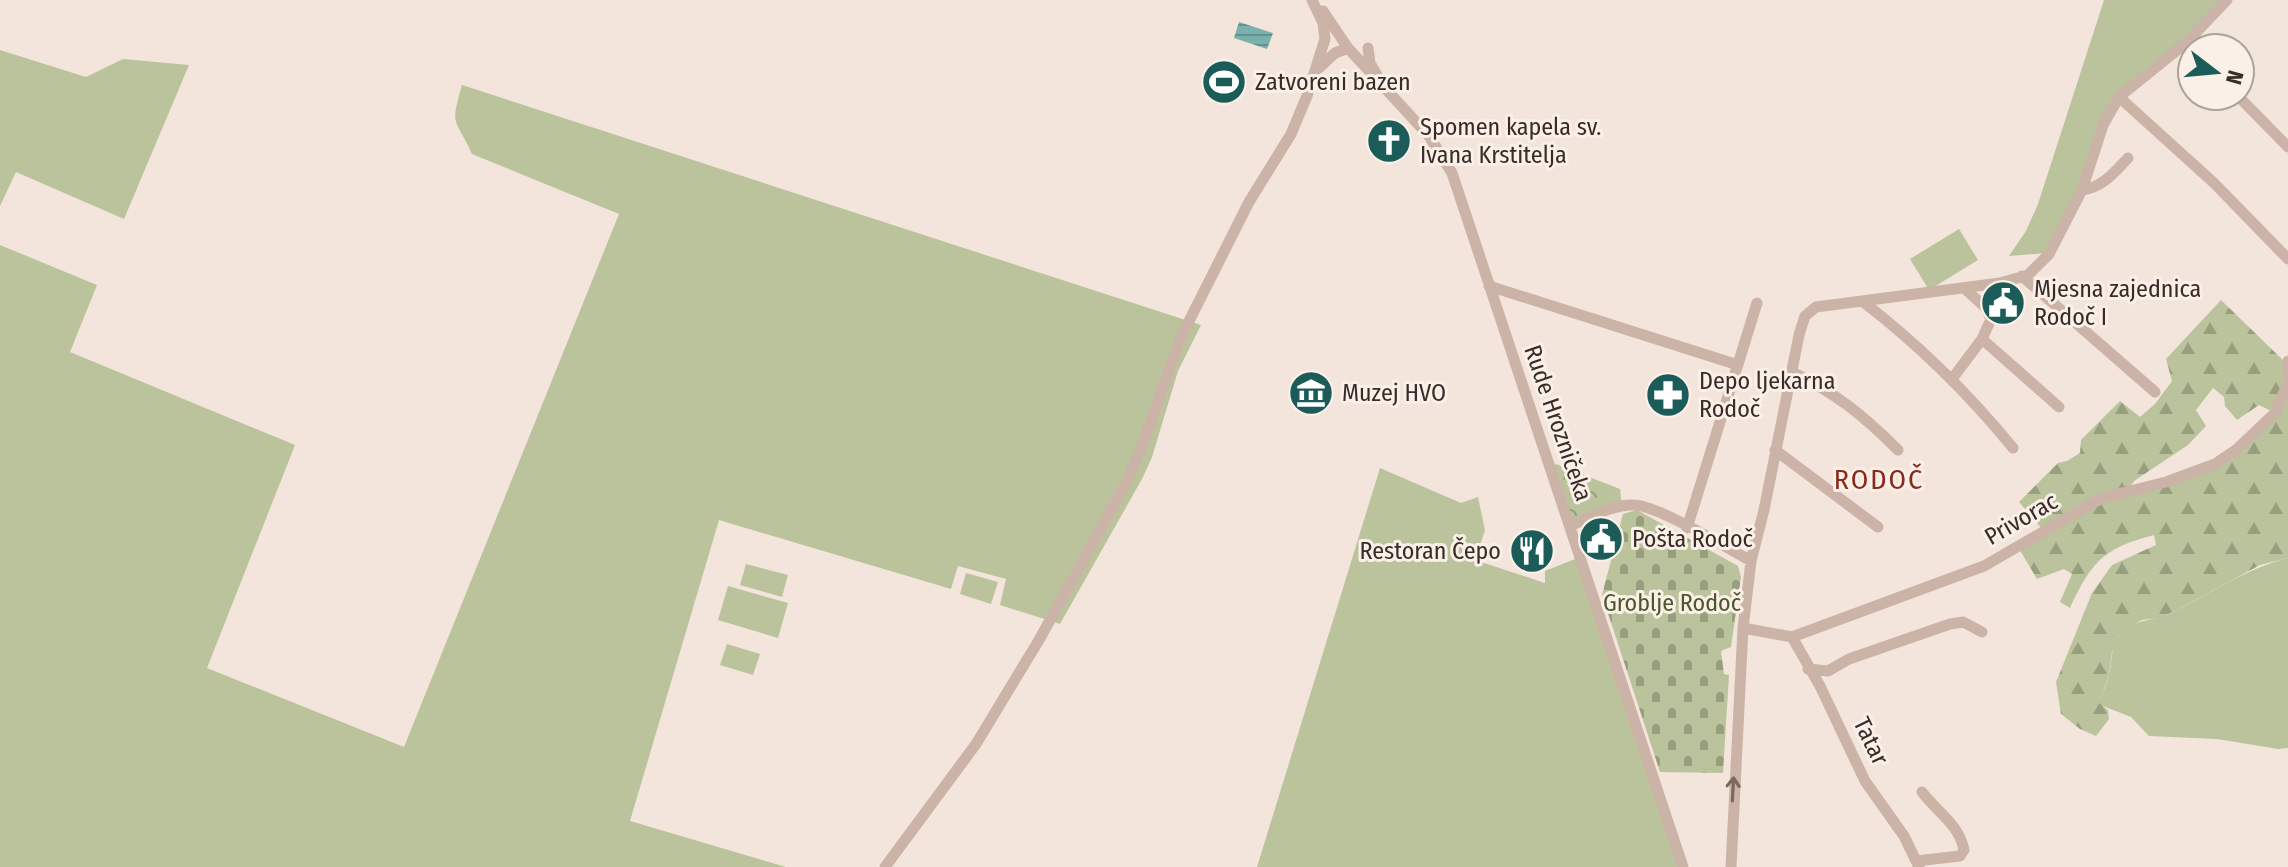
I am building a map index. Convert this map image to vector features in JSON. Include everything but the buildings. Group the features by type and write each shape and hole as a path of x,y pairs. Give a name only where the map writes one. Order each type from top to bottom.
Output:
{"street":[{"name":"Rude Hrozničeka","path":"1314,0 1344,43 1410,113 1443,155 1452,173 1683,867"},
{"path":"885,867 976,744 1039,640 1125,485 1180,339 1239,222 1291,134 1314,75 1323,49 1324,31 1314,0"},
{"path":"2201,32 2227,0"},
{"path":"1314,75 1344,43 1333,40 1323,49"},
{"path":"1368,48 1373,69 1383,85"},
{"path":"1731,867 1743,628 1751,561 1802,323 1816,307 2000,283 2040,266 2082,190 2103,125 2119,97 2176,55"},
{"path":"2119,97 2214,183 2288,259"},
{"path":"2254,112 2288,147"},
{"path":"2082,190 2102,183 2128,158"},
{"path":"2022,276 2155,392"},
{"path":"1489,286 1738,365"},
{"path":"1952,379 1990,326 1990,314 1964,288"},
{"path":"1862,301 1912,341 1952,379 2013,448"},
{"path":"1687,528 1757,303"},
{"path":"1982,339 2059,407"},
{"path":"2288,361 2288,373"},
{"path":"1792,372 1823,387 1860,412 1898,450"},
{"name":"Privorac","path":"1792,637 1984,566 2102,498 2166,482 2215,464 2237,449 2275,413 2288,383"},
{"path":"1775,450 1878,527"},
{"path":"1570,526 1615,508 1634,505 1653,508 1751,561"},
{"path":"1808,669 1828,671 1849,659 1950,624 1963,622 1982,632"},
{"path":"1743,628 1792,637"},
{"name":"Tatar","path":"1792,637 1820,686 1865,781 1904,836 1918,864 1960,856 1964,850 1958,834 1948,818 1922,792"}],"green space":[{"path":"2104,0 2223,0 2191,32 2176,32 2176,46 2122,90 2047,253 2009,256 2026,231 2038,204"},
{"path":"0,50 86,77 123,59 189,65 124,219 16,172 0,206"},
{"path":"462,85 1201,325 1178,371 1152,457 1142,479 1060,624 1000,605 1006,579 958,566 951,589 719,520 630,821 786,867 0,867 0,245 97,285 70,352 295,445 207,668 404,747 619,214 472,154 455,116"},
{"path":"1959,229 1978,260 1929,290 1910,259"},
{"path":"2221,300 2287,364 2288,383 2271,411 2259,405 2237,420 2225,406 2224,397 2213,388 2196,410 2206,426 2188,445 2134,481 2129,489 2165,483 2215,462 2266,421 2277,409 2284,394 2288,398 2288,558 2260,565 2175,611 2159,618 2142,620 2118,636 2099,703 2108,710 2109,719 2096,736 2080,729 2061,714 2056,682 2092,593 2112,565 2156,545 2154,535 2111,551 2085,579 2070,608 2060,602 2072,574 2064,569 2037,579 2018,547 2044,531 2019,502 2058,463 2080,453 2081,440 2120,401 2140,417 2155,404 2172,381 2166,359"},
{"path":"1556,464 1620,489 1622,507 1570,526 1551,469"},
{"path":"1380,468 1461,503 1478,497 1485,530 1475,560 1545,583 1545,571 1580,557 1683,867 1257,867"},
{"name":"Groblje Rodoč","path":"1637,510 1738,566 1741,577 1731,647 1721,651 1724,674 1729,675 1723,773 1660,772 1602,595 1623,514"},
{"path":"2288,558 2288,748 2217,739 2149,736 2131,717 2098,704 2108,678 2115,643 2126,629 2165,616 2242,575"},
{"path":"746,564 788,575 782,597 740,585"},
{"path":"966,573 998,582 991,604 960,594"},
{"path":"728,586 788,603 778,638 718,620"},
{"path":"727,644 760,654 753,675 720,665"}],"water":[{"path":"1239,22 1273,33 1267,49 1234,38"}],"place":[{"name":"Zatvoreni bazen","path":"1224,82"},
{"name":"Spomen kapela sv. Ivana Krstitelja","path":"1389,141"},
{"name":"Mjesna zajednica Rodoč I","path":"2003,303"},
{"name":"Muzej HVO","path":"1311,393"},
{"name":"Depo ljekarna Rodoč","path":"1668,395"},
{"name":"Pošta Rodoč","path":"1601,539"},
{"name":"Restoran Čepo","path":"1532,551"}],"district":[{"name":"RODOČ","path":"1879,479"}]}
